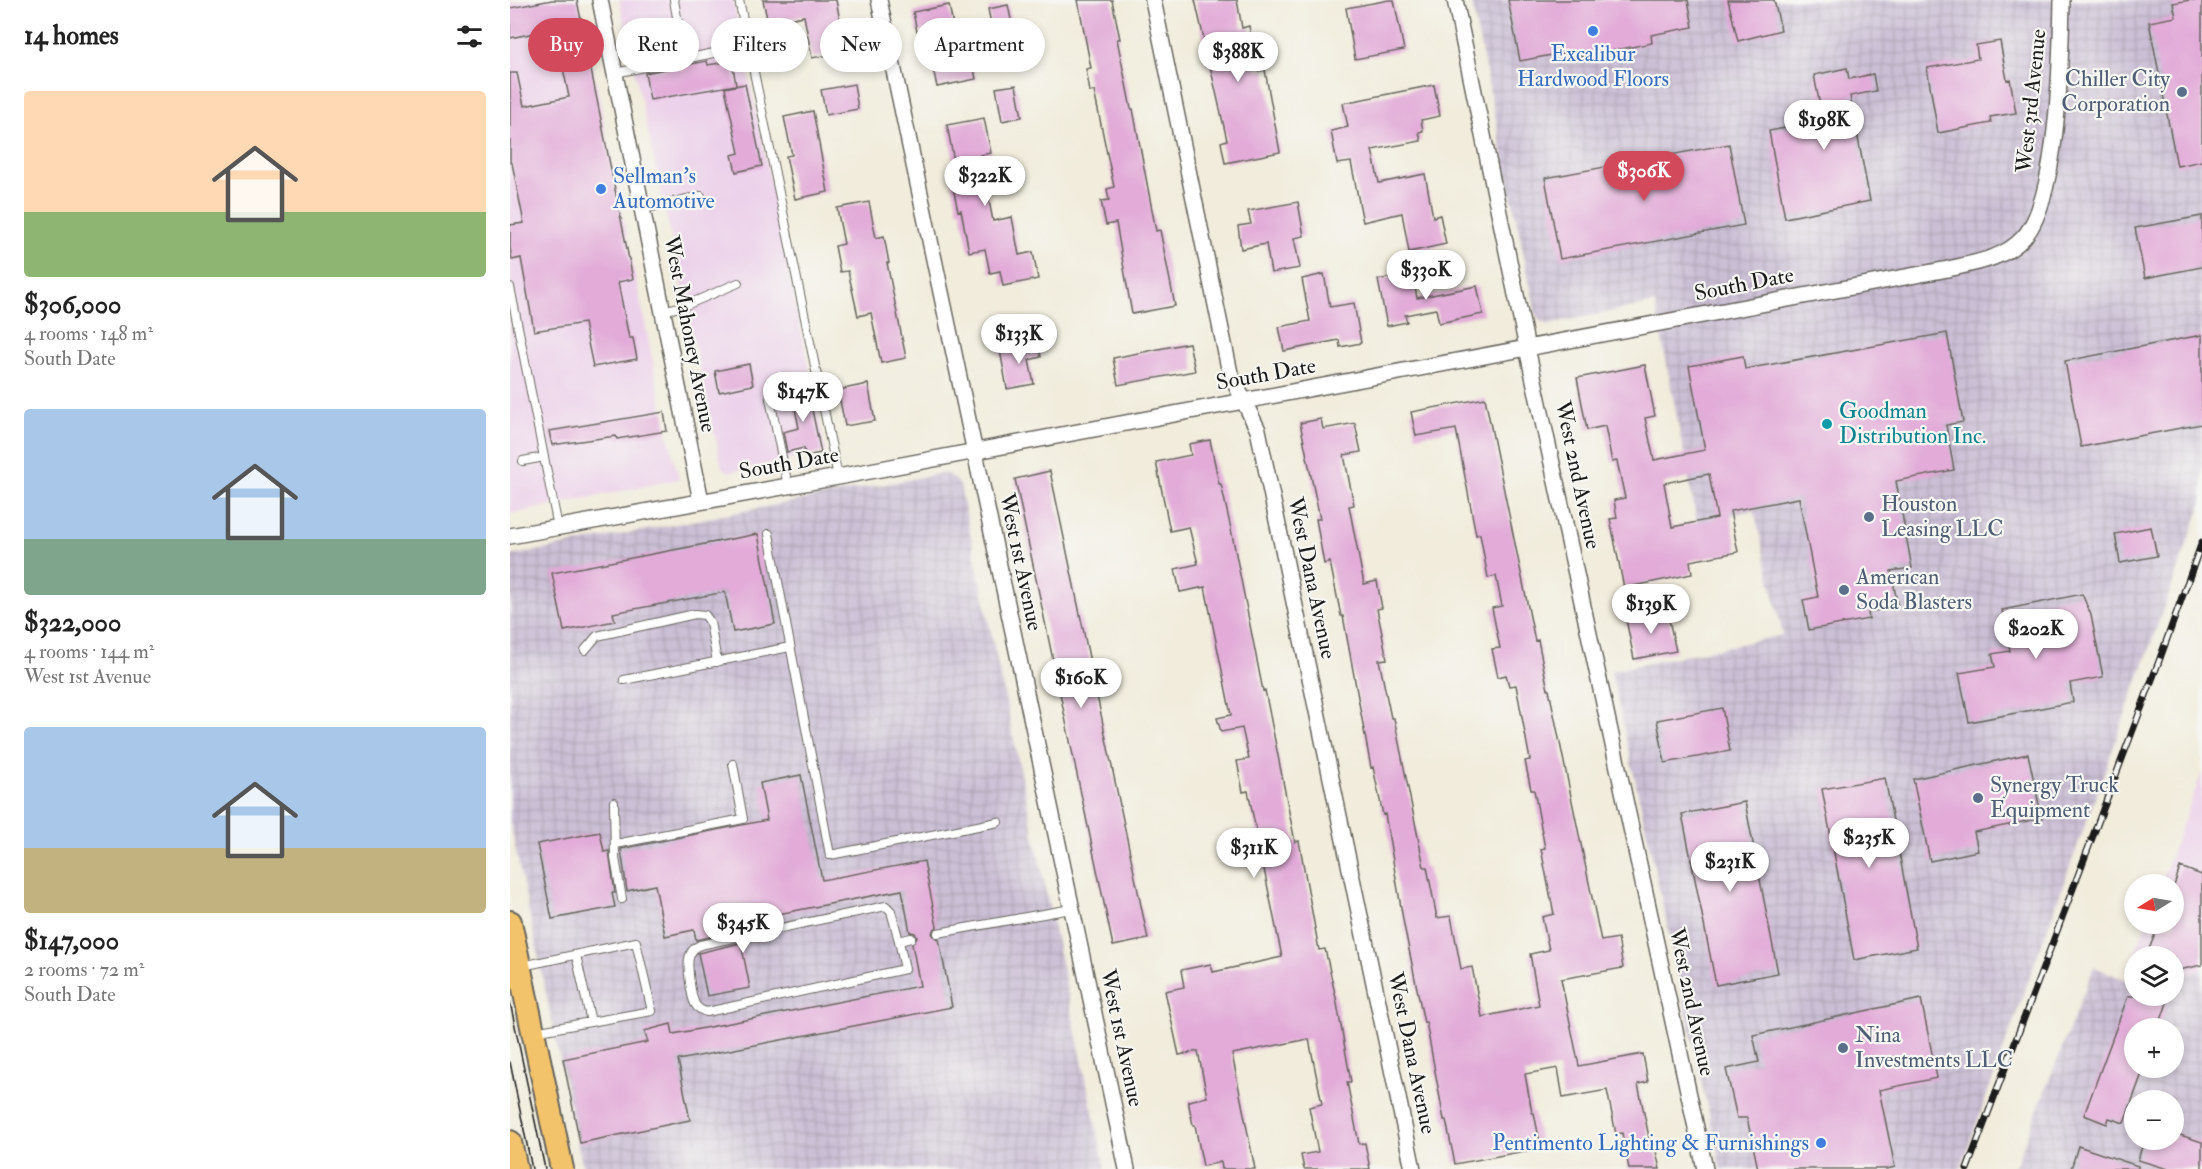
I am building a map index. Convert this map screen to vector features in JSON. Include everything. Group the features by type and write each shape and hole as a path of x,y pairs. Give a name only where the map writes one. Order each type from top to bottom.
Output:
{"main road":[{"path":"510,922 562,1169"},
{"path":"510,1142 516,1169"}],"street":[{"name":"West Mahoney Avenue","path":"600,0 701,501"},
{"name":"West 1st Avenue","path":"879,0 1127,1169"},
{"name":"West Dana Avenue","path":"1153,0 1230,373 1245,401 1260,442 1413,1169"},
{"name":"West 2nd Avenue","path":"1455,0 1527,348 1705,1169"},
{"name":"West 3rd Avenue","path":"2025,238 2042,200 2053,149 2061,51 2062,0"},
{"name":"South Date","path":"510,536 838,477 1975,263 2005,253 2025,238"}],"lane":[{"path":"674,0 677,18"},
{"path":"739,0 838,477"},
{"path":"615,73 711,54"},
{"path":"642,209 701,196"},
{"path":"662,311 684,306 738,283"},
{"path":"510,288 558,527"},
{"path":"770,399 788,486"},
{"path":"524,461 544,457"},
{"path":"769,534 830,855 998,822"},
{"path":"585,650 597,636 695,614 705,615 710,622 717,662"},
{"path":"624,680 790,647"},
{"path":"616,844 743,819 733,764"},
{"path":"614,802 615,858 622,899"},
{"path":"886,906 891,911 899,940 905,969 707,1012 700,1011 695,1005 688,966 689,956 693,949 700,945 886,906"},
{"path":"938,933 1071,909"},
{"path":"899,940 911,938"},
{"path":"519,966 636,942 652,1011 533,1032"},
{"path":"576,955 591,1022"}],"shaded area":[{"path":"527,0 579,0 583,18 528,18 528,72 594,72 667,431 679,479 510,514 510,3"},
{"path":"619,0 733,0 737,18 711,18 711,72 748,72 826,452 729,472 722,468 635,72 699,72 699,18 623,18"},
{"path":"1471,0 2202,0 2202,503 1960,1169 1721,1169 1611,671 1783,635 1754,510 1697,522 1655,303 1548,324 1540,321 1536,314"},
{"path":"947,474 960,486 1105,1169 583,1169 510,822 510,556"},
{"path":"2202,772 2202,971 2184,974 2184,946 2138,946 2142,934 2184,934 2184,874 2164,874"},
{"path":"2094,967 2124,979 2124,1006 2184,1006 2184,974 2202,971 2202,1169 2014,1169"}],"building":[{"path":"552,0 577,0 581,18 528,18 528,34 510,38 510,8"},
{"path":"763,0 836,0 839,18 820,18 820,57 812,58 808,37 808,18 804,16 767,18"},
{"path":"1078,0 1112,0 1120,39 1117,39 1156,231 1160,230 1175,306 1132,314 1116,223 1106,225 1101,201 1109,200 1107,189 1114,187 1094,91 1090,92 1086,69 1091,68"},
{"path":"1195,0 1237,0 1242,28 1249,26 1258,71 1265,70 1280,152 1225,163 1221,142 1227,140"},
{"path":"1394,0 1404,50 1355,59 1346,8"},
{"name":"Excalibur Hardwood Floors","path":"1508,0 1688,0 1693,27 1651,35 1652,43 1564,60 1563,53 1520,61"},
{"path":"1728,0 1774,0 1781,30 1738,41"},
{"name":"Chiller City Corporation","path":"2202,0 2202,161 2177,166 2149,22 2176,17 2173,3"},
{"path":"949,5 952,18 914,18 913,12"},
{"path":"1008,5 1011,18 990,18 988,9"},
{"path":"2000,41 2016,113 1990,117 1991,123 1938,133 1927,68 1978,59 1976,45"},
{"path":"707,61 708,65 711,64 711,72 734,72 736,85 650,100 645,73 699,72 699,63"},
{"path":"1847,68 1849,79 1873,74 1876,91 1850,96 1870,201 1785,218 1769,131 1823,121 1814,75"},
{"path":"564,72 591,72 633,279 618,282 629,338 633,338 637,359 593,367 584,323 534,331 521,258 512,260 510,247 510,225 524,223 512,163 510,163 510,73 517,73 524,106 569,97"},
{"path":"934,72 975,72 976,79 937,87"},
{"path":"745,84 762,166 736,172 732,155 739,153 725,88"},
{"path":"854,84 858,109 826,115 821,90"},
{"path":"1016,85 1022,117 1002,121 996,88"},
{"path":"1434,85 1440,116 1421,120 1423,131 1419,132 1421,141 1372,150 1379,183 1425,174 1433,217 1440,215 1446,244 1409,252 1402,213 1363,222 1351,162 1337,164 1331,131 1348,127 1343,103"},
{"path":"813,111 828,192 795,199 786,156 792,155 784,117"},
{"path":"984,118 991,153 980,155 993,221 1012,217 1019,255 1033,252 1038,279 1003,286 1000,271 990,273 985,249 969,252 961,210 958,211 951,178 957,177 947,125"},
{"path":"1729,144 1744,225 1560,259 1545,178"},
{"path":"869,202 876,238 884,236 889,263 887,263 906,358 881,363 871,313 858,316 848,271 840,272 835,246 844,244 837,208"},
{"path":"1298,202 1304,236 1294,238 1300,268 1271,273 1266,244 1241,249 1238,226 1251,224 1248,211"},
{"path":"2202,216 2202,267 2145,278 2135,228"},
{"path":"1412,273 1417,298 1477,286 1483,314 1439,323 1436,309 1405,315 1407,322 1387,326 1378,280"},
{"path":"1324,274 1330,307 1354,303 1361,343 1340,347 1339,340 1284,351 1279,327 1310,321 1302,279"},
{"path":"1947,333 1963,422 1946,425 1954,470 1896,481 1912,568 1891,571 1898,607 1868,612 1869,619 1809,630 1803,600 1818,597 1799,498 1730,511 1738,552 1690,561 1692,574 1624,588 1610,519 1617,518 1614,500 1625,498 1617,461 1612,462 1605,426 1587,430 1577,378 1645,365 1655,416 1645,418 1654,460 1705,450 1689,366 1743,356 1745,369","holes":["1709,474 1717,518 1672,527 1664,483"]},
{"path":"2202,335 2202,424 2081,447 2065,361"},
{"path":"1038,342 1041,357 1029,360 1034,384 1007,389 1000,350"},
{"path":"1189,343 1195,371 1118,385 1113,358"},
{"path":"749,364 753,385 719,392 715,371"},
{"path":"806,381 821,453 805,456 804,448 787,452 783,432 799,428 790,384"},
{"path":"868,384 875,421 845,426 838,390"},
{"path":"1485,398 1535,641 1538,640 1601,941 1618,938 1623,968 1561,979 1579,1066 1643,1054 1648,1082 1638,1084 1650,1142 1654,1142 1660,1169 1629,1169 1622,1133 1616,1134 1607,1090 1563,1098 1558,1068 1525,1074 1541,1148 1455,1164 1446,1120 1444,1120 1426,1022 1424,1023 1404,925 1385,814 1383,815 1373,767 1371,768 1343,616 1341,616 1330,562 1324,564 1316,519 1320,519 1300,423 1321,419 1323,429 1355,423 1361,452 1344,455 1354,505 1349,506 1364,584 1377,581 1382,608 1377,609 1387,659 1379,660 1391,718 1394,718 1424,867 1427,867 1437,918 1451,916 1461,969 1472,967 1482,1017 1539,1005 1530,954 1549,950 1542,917 1554,914 1541,849 1545,848 1534,790 1531,790 1525,761 1530,760 1516,685 1509,686 1506,675 1498,677 1492,649 1500,648 1492,608 1502,606 1496,576 1488,578 1480,534 1476,535 1456,429 1416,436 1411,412"},
{"path":"664,412 667,431 617,439 616,436 552,445 549,431"},
{"path":"1210,440 1231,529 1295,842 1299,841 1319,950 1325,949 1336,998 1351,1082 1347,1082 1359,1144 1365,1143 1370,1169 1304,1169 1301,1155 1318,1152 1309,1107 1322,1104 1309,1039 1232,1054 1255,1169 1222,1169 1221,1162 1203,1166 1195,1125 1193,1125 1188,1101 1207,1097 1198,1051 1179,1055 1165,991 1184,987 1181,970 1211,964 1213,972 1282,957 1248,791 1243,792 1237,761 1249,759 1242,728 1221,732 1217,718 1231,715 1205,587 1180,592 1175,569 1198,564 1189,527 1170,531 1156,462 1191,455 1189,444"},
{"path":"1050,471 1148,939 1113,946 1015,479"},
{"path":"2151,527 2157,556 2120,563 2115,534"},
{"path":"758,534 775,624 733,632 725,592 613,613 615,621 564,631 552,573"},
{"path":"2082,594 2091,615 2103,677 2070,683 2073,702 1969,722 1959,673 1995,667 1992,654 2010,651 2002,610"},
{"path":"1667,611 1676,651 1634,659 1626,619"},
{"path":"1722,708 1730,751 1665,763 1657,720"},
{"name":"Synergy Truck Equipment","path":"2028,754 2042,818 1974,832 1978,851 1930,861 1913,779"},
{"path":"801,775 822,880 924,861 937,927 933,930 932,935 939,939 952,1007 678,1060 690,1120 580,1143 563,1059 648,1042 644,1031 671,1024 673,1034 920,986 912,944 917,937 915,933 910,932 902,890 737,922 739,931 696,940 694,930 665,936 655,885 627,891 621,849 767,820 760,783"},
{"path":"1885,778 1917,948 1854,960 1822,789"},
{"path":"1745,802 1778,973 1716,985 1682,814"},
{"path":"600,832 604,852 609,851 615,907 552,919 537,844"},
{"path":"2180,867 2202,875 2202,965 2184,969 2184,946 2150,946 2155,934 2184,934 2184,874 2178,874"},
{"path":"741,943 750,988 707,996 698,953"},
{"name":"Nina Investments LLC","path":"1921,999 1937,1078 1879,1090 1895,1167 1887,1169 1758,1169 1747,1118 1737,1118 1726,1069 1759,1062 1753,1035"},
{"path":"2124,1006 2166,1006 2162,1018 2124,1018 2124,1078 2140,1078 2136,1090 2124,1090 2124,1123 2109,1118 2107,1124 2084,1115"},
{"path":"2184,1136 2202,1142 2202,1169 2168,1169 2138,1160 2141,1150 2184,1150"},
{"path":"2078,1146 2138,1166 2138,1169 2071,1169"}],"tram line":[{"path":"510,1002 545,1169"},
{"path":"510,1062 532,1169"}],"railway":[{"path":"1967,1169 2202,542"}],"place":[{"name":"Excalibur Hardwood Floors","path":"1593,31"},
{"name":"Chiller City Corporation","path":"2182,92"},
{"name":"Sellman's Automotive","path":"601,189"},
{"name":"Goodman Distribution Inc.","path":"1827,424"},
{"name":"Houston Leasing LLC","path":"1869,517"},
{"name":"American Soda Blasters","path":"1844,590"},
{"name":"Synergy Truck Equipment","path":"1978,798"},
{"name":"Nina Investments LLC","path":"1843,1048"},
{"name":"Pentimento Lighting & Furnishings","path":"1821,1143"}]}
